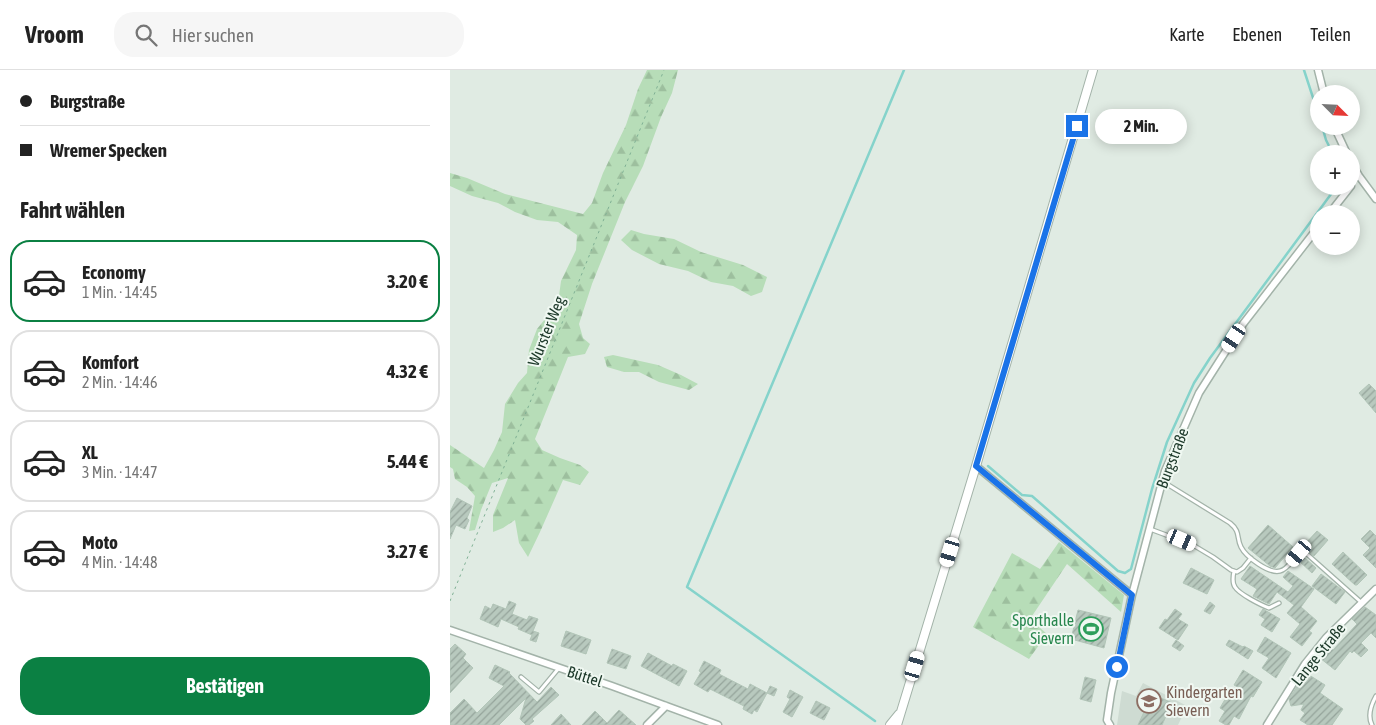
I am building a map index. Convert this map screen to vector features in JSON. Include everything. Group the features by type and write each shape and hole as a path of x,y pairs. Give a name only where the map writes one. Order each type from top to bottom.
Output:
{"street":[{"path":"897,725 1093,70"},
{"path":"1318,70 1322,85"},
{"path":"1360,177 1376,198"},
{"path":"1336,205 1344,195"},
{"name":"Burgstraße","path":"1110,725 1107,720 1111,693 1132,595 1164,471 1199,394 1243,324 1310,238"},
{"path":"976,466 1132,595"},
{"name":"Lange Straße","path":"1267,725 1305,664 1326,638 1376,589"},
{"name":"Büttel","path":"450,630 718,725"},
{"path":"647,725 666,706"},
{"path":"890,725 901,710"}],"lane":[{"path":"1162,481 1236,528 1241,547 1251,558 1267,570 1283,571 1299,553 1304,552 1362,603"},
{"path":"1150,528 1193,545 1237,572 1251,558"},
{"path":"1234,571 1233,580 1235,588 1240,592 1262,606 1269,608 1279,603"},
{"path":"521,677 539,692 559,668"},
{"path":"1372,725 1370,710 1376,696"}],"path":[{"name":"Wurster Weg","path":"450,601 664,70"}],"shaded area":[{"name":"Kindergarten Sievern","path":"1143,683 1187,706 1178,725 1117,725 1122,691 1136,696"}],"green space":[{"path":"647,70 678,70 672,93 643,166 625,202 592,284 579,324 583,338 590,344 585,354 568,357 535,439 542,450 580,465 589,472 580,485 563,480 528,557 519,543 515,520 493,532 493,515 508,478 492,483 475,530 469,531 475,496 467,487 455,479 453,469 450,467 450,445 484,468 502,432 505,404 518,383 527,373 529,350 537,329 558,303 561,281 576,250 577,235 558,222 537,220 498,203 472,196 450,186 450,173 505,194 583,214 592,203 603,173 626,125 638,89"},
{"path":"631,230 674,239 701,252 743,265 767,277 762,292 751,296 733,286 711,282 688,271 659,264 632,250 621,240"},
{"path":"613,355 658,365 698,384 689,390 659,382 639,372 624,372 607,367 604,357"},
{"path":"1059,542 1124,595 1121,612 1067,564 1030,619 1047,634 1029,659 973,627 1012,553 1040,569"}],"building":[{"path":"1369,384 1376,391 1376,413 1359,393"},
{"path":"457,498 472,506 465,529 456,525 450,539 450,512"},
{"path":"1268,525 1293,547 1275,568 1248,548"},
{"path":"1370,530 1376,536 1376,568 1363,555 1370,548 1361,539"},
{"path":"1317,531 1328,540 1314,556 1306,550 1308,548 1305,546"},
{"path":"1343,552 1367,575 1357,585 1332,564"},
{"path":"1303,556 1316,568 1312,573 1298,560"},
{"path":"1250,566 1288,592 1293,586 1283,577 1288,571 1314,589 1301,607 1317,621 1309,631 1312,633 1302,646 1290,637 1300,624 1287,613 1294,605 1277,592 1269,604 1253,596 1257,589 1241,579"},
{"path":"1191,568 1214,580 1207,594 1183,583"},
{"path":"1321,574 1345,592 1336,604 1312,586"},
{"path":"509,601 516,604 512,614 527,620 529,616 538,619 533,631 539,633 536,642 530,640 532,635 501,619 498,627 480,619 485,606 491,609 493,604 506,609"},
{"path":"1210,602 1215,606 1210,614 1204,611"},
{"path":"1365,607 1376,615 1376,638 1371,633 1361,643 1368,650 1361,657 1354,651 1352,653 1350,651 1335,670 1320,658 1329,647 1333,650 1357,624 1352,619"},
{"path":"1175,609 1182,614 1178,619 1188,625 1178,640 1159,628"},
{"path":"1263,609 1280,619 1272,632 1261,625 1265,619 1259,615"},
{"name":"Sporthalle Sievern","path":"1078,610 1111,618 1104,648 1071,639"},
{"path":"566,631 591,640 586,654 561,646"},
{"path":"1265,637 1291,653 1276,678 1262,668 1269,658 1257,651"},
{"path":"1176,640 1184,646 1180,651 1172,646"},
{"path":"1229,640 1253,651 1248,659 1226,645"},
{"path":"455,644 466,654 463,658 473,668 450,693 450,649"},
{"path":"612,649 631,656 626,669 607,663"},
{"path":"648,653 672,666 673,664 687,671 679,686 641,666"},
{"path":"704,661 721,670 719,674 748,689 750,684 767,693 757,712 754,710 752,714 743,709 744,706 710,689 708,692 694,684 701,672 699,671"},
{"path":"495,665 510,672 537,702 551,687 559,695 532,719 534,721 529,725 526,725 520,719 526,698 499,725 450,725 450,713 464,699 477,713 504,686 489,678"},
{"path":"1243,670 1262,682 1253,697 1251,696 1239,719 1234,716 1229,725 1226,725 1219,721 1225,711 1220,708 1227,696 1235,700 1241,689 1234,685"},
{"path":"1306,673 1325,685 1320,693 1343,709 1332,725 1308,725 1300,720 1305,713 1301,710 1304,704 1291,706 1289,699"},
{"path":"1085,677 1096,680 1091,702 1080,699"},
{"path":"770,686 777,689 774,696 767,693"},
{"path":"790,690 803,697 792,717 783,712 790,699 787,697"},
{"path":"1161,698 1172,703 1162,725 1138,725 1150,699 1159,703"},
{"path":"816,701 830,708 824,720 810,713"},
{"path":"619,710 636,725 582,725 595,711 607,723"},
{"path":"561,714 571,725 551,725"}],"waterway":[{"path":"875,721 687,587 904,70"},
{"path":"1304,70 1310,88"},
{"path":"1325,135 1328,145"},
{"path":"988,466 1022,495 1032,496 1118,571 1125,573 1131,569 1152,489 1167,442 1194,383 1210,358 1330,195"}],"place":[{"name":"Sporthalle Sievern","path":"1091,629"},
{"name":"Kindergarten Sievern","path":"1149,701"}],"route":[{"path":"1077,126 976,466 1132,595 1117,667"}]}
